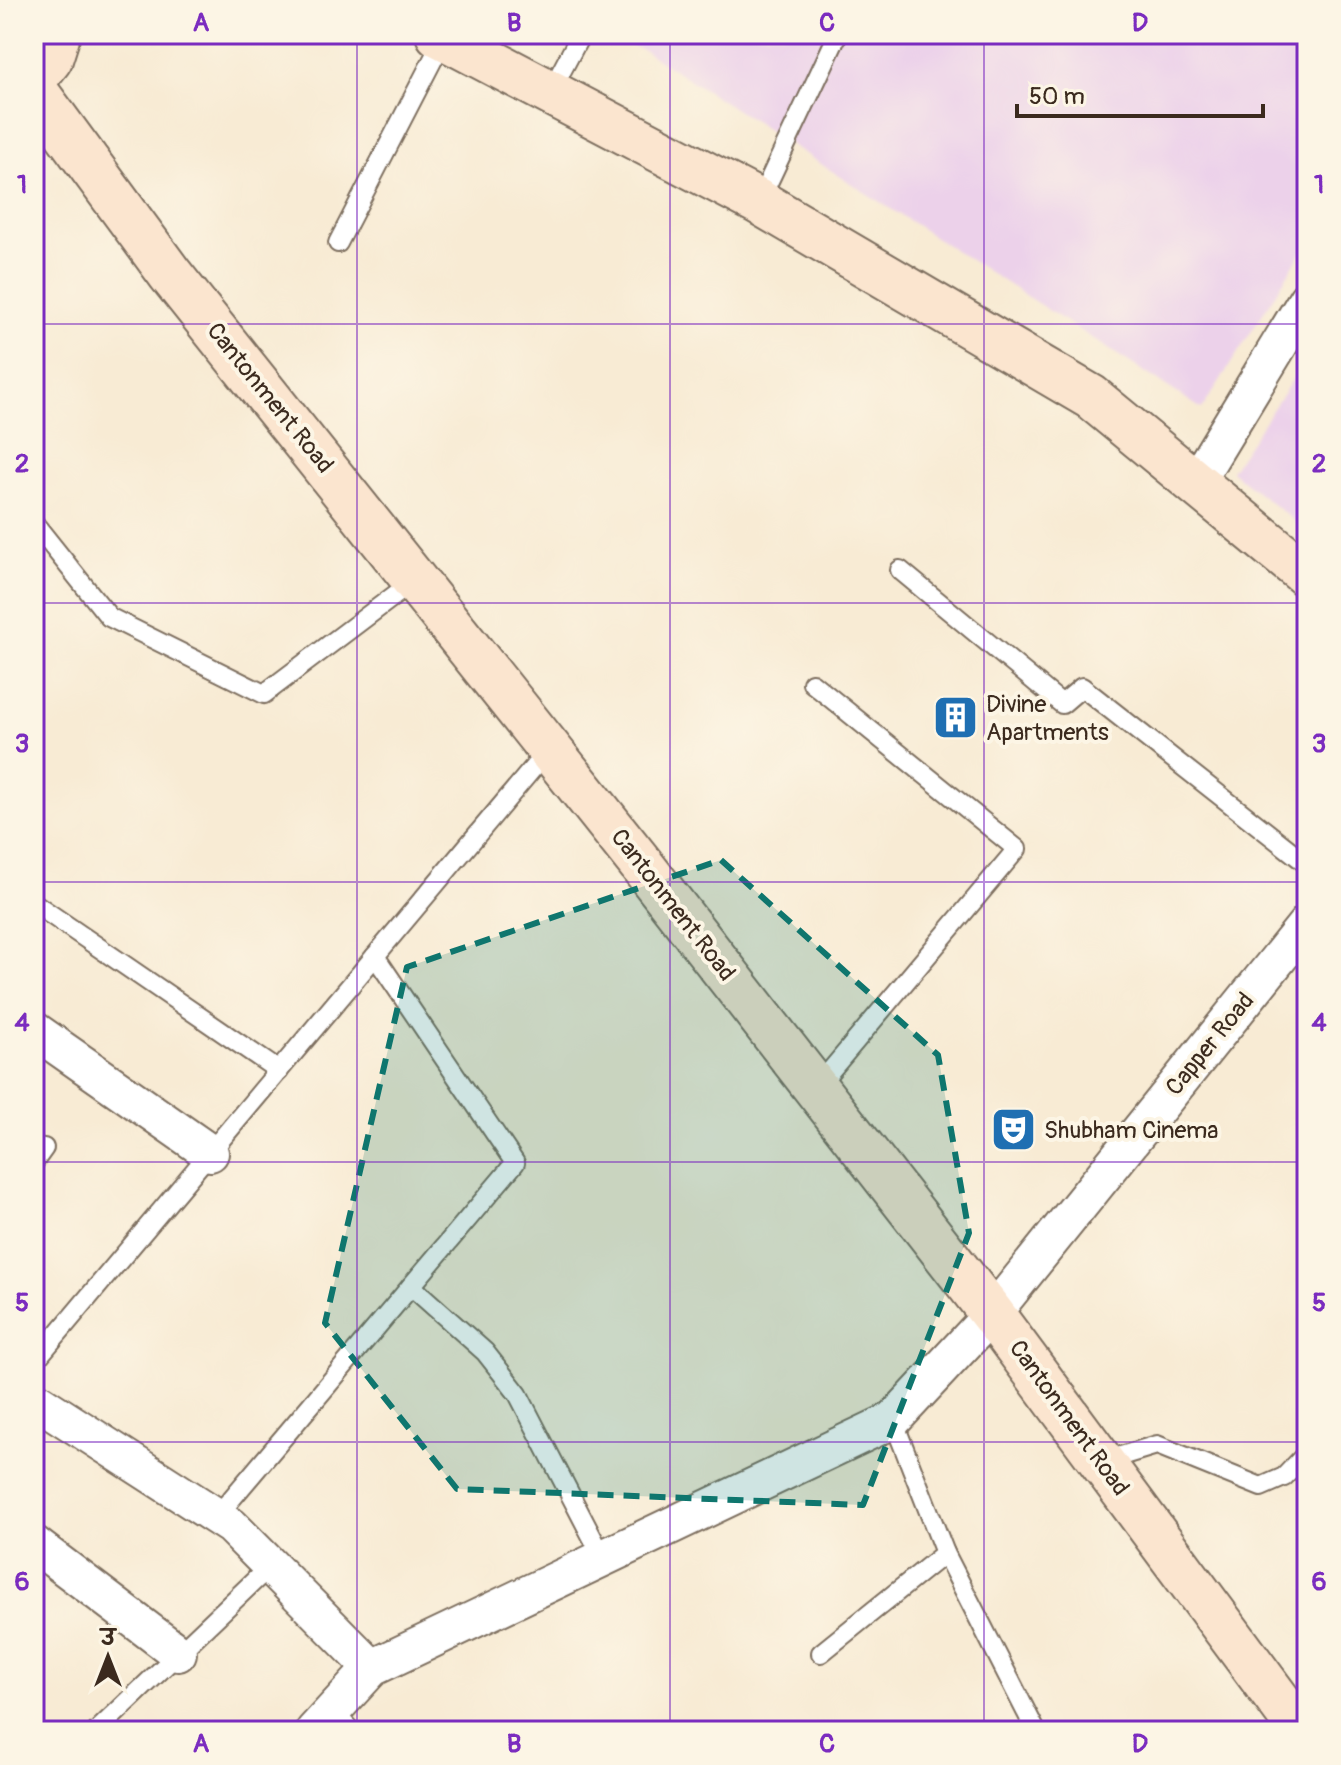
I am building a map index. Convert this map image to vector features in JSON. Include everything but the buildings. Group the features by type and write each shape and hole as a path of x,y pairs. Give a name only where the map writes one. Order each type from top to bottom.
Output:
{"street":[{"path":"34,79 50,59 58,34"},
{"path":"441,36 759,202 1091,397 1307,575"},
{"name":"Cantonment Road","path":"34,89 170,274 549,749 992,1314 1301,1731"},
{"path":"1195,483 1307,299"},
{"name":"Capper Road","path":"893,1420 992,1314 1307,923"},
{"path":"34,1030 210,1153"},
{"path":"34,1399 217,1516 372,1668"},
{"path":"333,1724 372,1668 893,1420"},
{"path":"34,1544 178,1653"}],"lane":[{"path":"550,93 581,34"},
{"path":"759,202 838,34"},
{"path":"338,243 441,36"},
{"path":"34,523 109,617 264,694 415,580"},
{"path":"900,570 1062,704 1082,687 1307,864"},
{"path":"812,683 1017,849 816,1088"},
{"path":"34,1362 549,749"},
{"path":"34,903 279,1071"},
{"path":"217,1516 515,1163 375,956"},
{"path":"411,1286 485,1352 518,1394 603,1558"},
{"path":"893,1420 945,1553 1036,1731"},
{"path":"1101,1462 1157,1445 1261,1487 1284,1477 1307,1453"},
{"path":"821,1653 945,1553"},
{"path":"97,1731 270,1566"}],"highlighted area":[{"path":"721,860 938,1055 969,1233 863,1505 457,1489 325,1323 407,967"}],"shaded area":[{"path":"604,34 1307,34 1307,244 1202,409 645,51"},
{"path":"1307,358 1307,531 1231,471"}],"place":[{"name":"Divine Apartments","path":"955,718"},
{"name":"Shubham Cinema","path":"1013,1130"}]}
